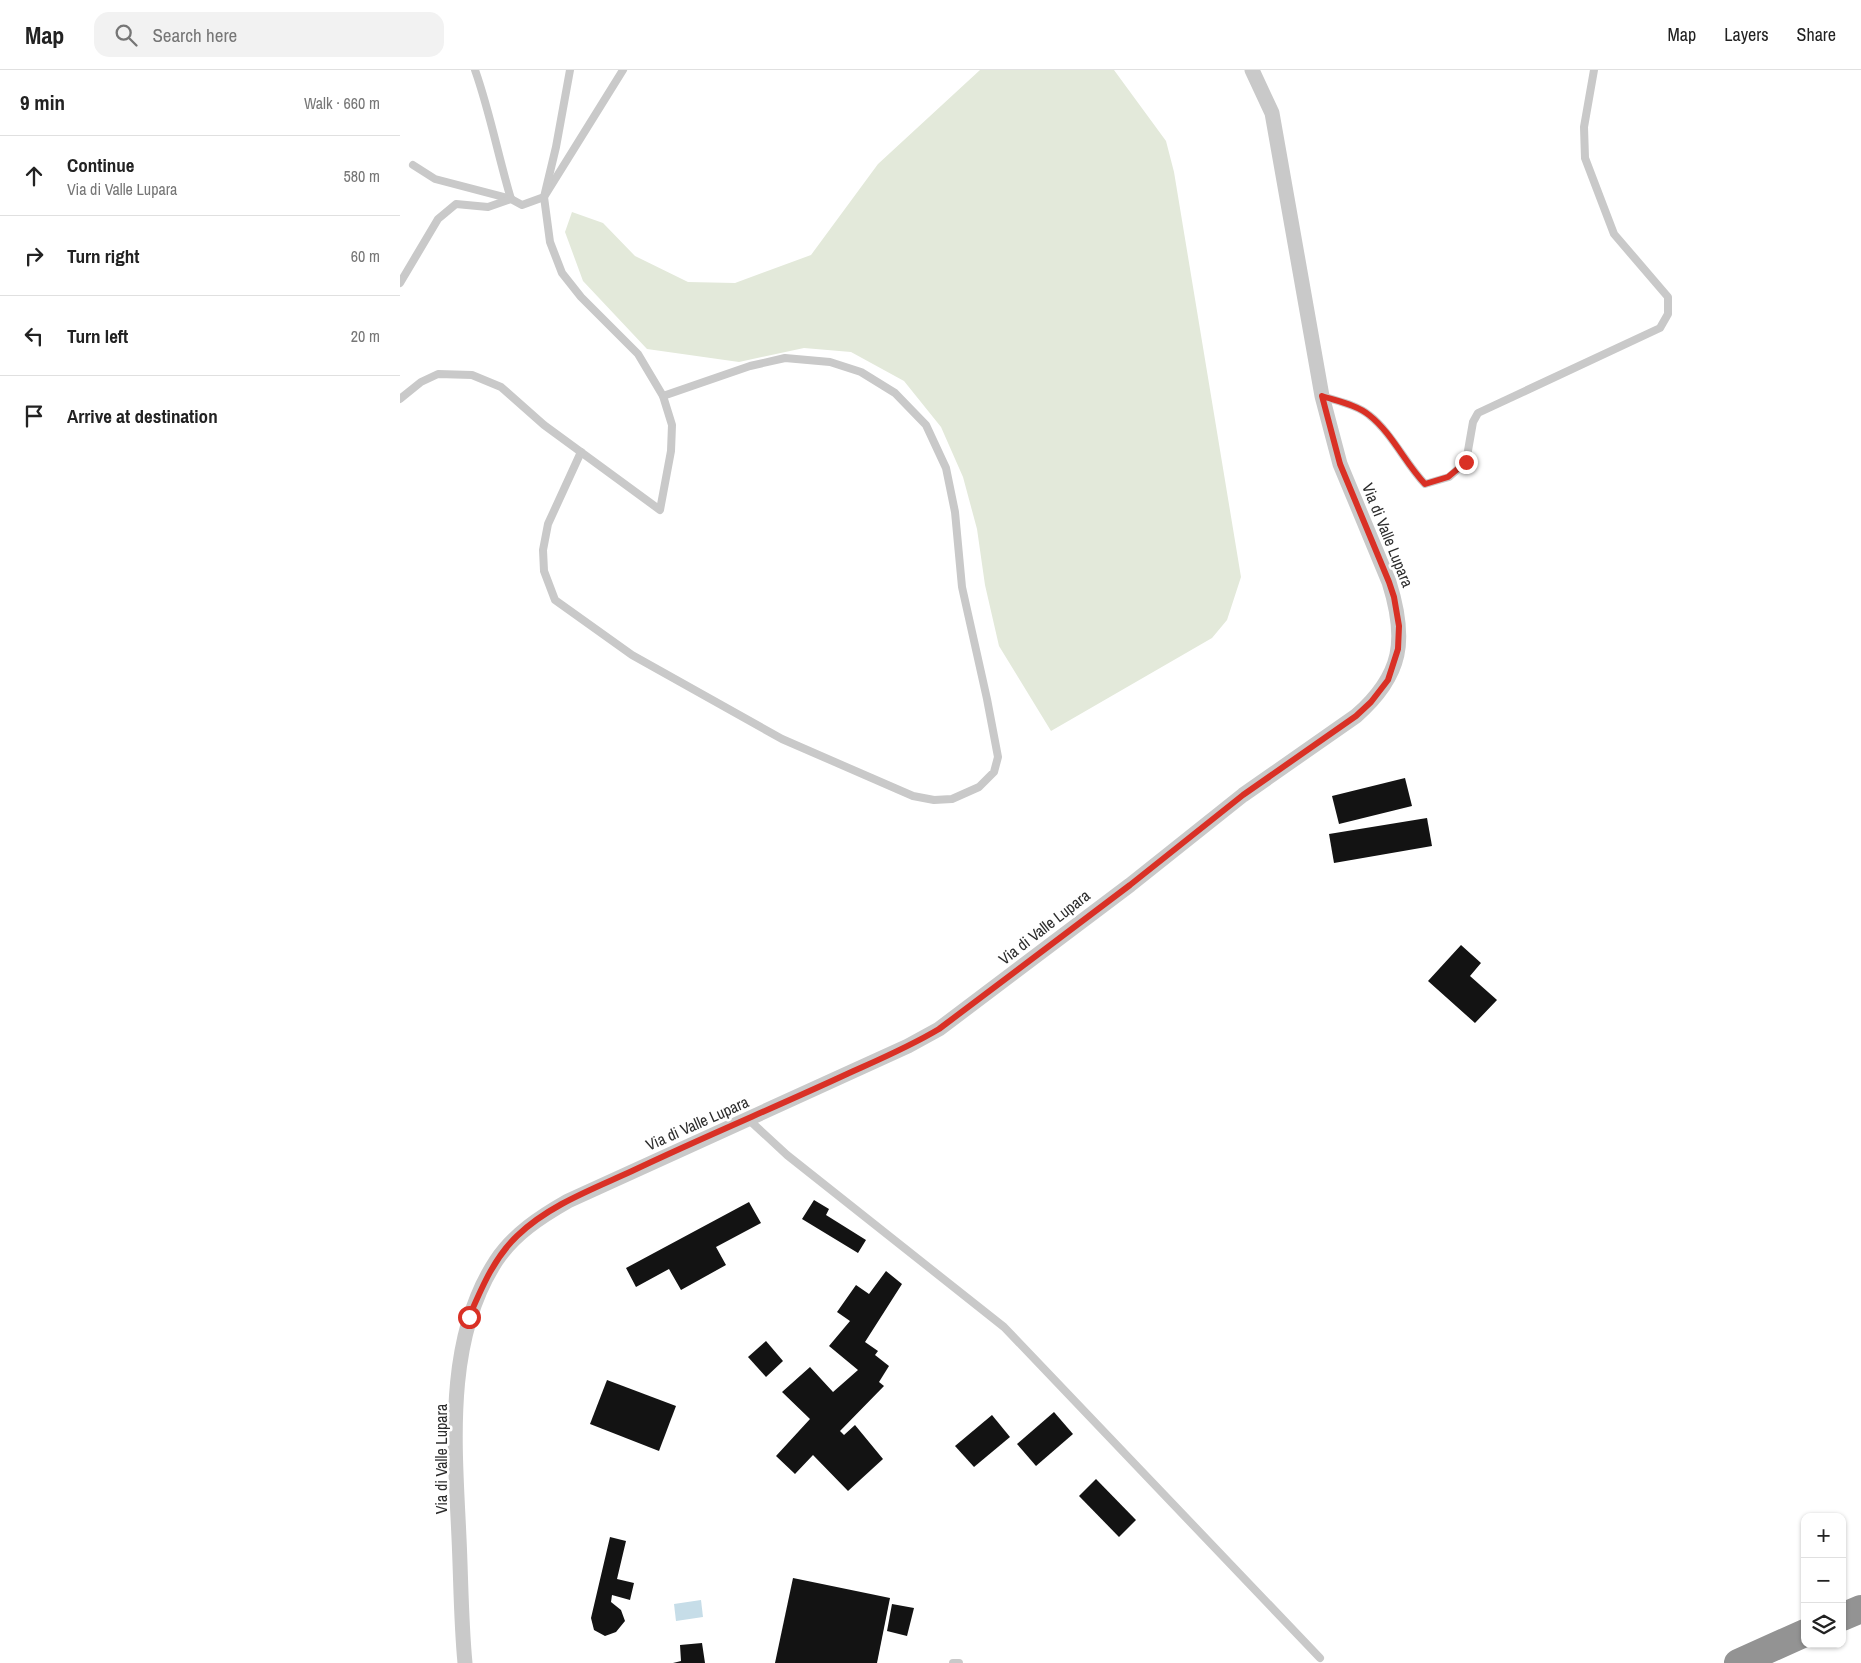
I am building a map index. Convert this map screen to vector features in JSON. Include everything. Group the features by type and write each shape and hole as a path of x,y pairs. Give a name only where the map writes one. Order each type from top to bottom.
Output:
{"highway":[{"path":"1846,1615 1861,1609"},
{"path":"1738,1663 1801,1635"}],"street":[{"name":"Via di Valle Lupara","path":"465,1663 456,1467 458,1384 464,1336 469,1317 487,1276 507,1246 526,1227 542,1216 594,1189 908,1046 946,1025 1130,885 1243,795 1356,716 1382,690 1391,674 1398,649 1398,615 1389,582 1340,464 1322,396 1272,114 1252,70"}],"lane":[{"path":"475,70 485,96 497,152 511,199"},
{"path":"400,399 421,382 438,374 472,375 501,387 544,425 660,510 671,451 672,425 663,396 638,354 581,297 562,273 550,242 544,197 556,147 570,70"},
{"path":"413,165 435,179 511,199 522,205 544,197 624,70"},
{"path":"1322,396 1368,414 1380,426 1425,484 1448,477 1466,462 1473,422 1478,413 1660,328 1668,314 1668,297 1614,234 1585,158 1584,127 1594,70"},
{"path":"400,283 438,219 456,204 488,207 511,199"},
{"path":"581,452 548,524 543,550 544,571 555,600 632,655 790,743 914,796 934,800 952,799 979,787 994,772 998,757 962,587 956,512 946,468 926,425 895,393 861,372 830,362 785,358 750,366 663,396"},
{"path":"748,1119 786,1155 1004,1327 1320,1658"},
{"path":"953,1663 960,1663"}],"green space":[{"path":"980,70 1114,70 1166,141 1174,172 1241,577 1227,620 1212,638 1051,731 999,646 985,585 977,529 963,477 941,427 904,381 851,352 804,348 739,362 647,349 583,281 565,232 572,212 603,223 635,256 688,282 735,283 811,255 878,164"}],"water":[{"path":"701,1600 703,1617 676,1621 674,1604"}],"building":[{"path":"1405,778 1412,806 1339,824 1332,796"},
{"path":"1427,818 1432,846 1334,863 1329,834"},
{"path":"1461,945 1481,963 1470,976 1497,1000 1475,1023 1428,981"},
{"path":"814,1200 829,1209 826,1215 866,1240 858,1253 802,1219"},
{"path":"749,1202 761,1223 716,1247 726,1265 681,1290 669,1269 636,1287 626,1268"},
{"path":"886,1271 902,1284 865,1342 878,1351 875,1355 889,1366 879,1382 884,1386 840,1431 844,1435 855,1425 883,1459 848,1491 813,1455 795,1474 776,1456 810,1419 782,1392 810,1367 833,1392 858,1370 829,1346 850,1321 837,1312 856,1285 869,1294"},
{"path":"766,1341 783,1361 766,1377 748,1357"},
{"path":"607,1380 676,1406 659,1451 590,1424"},
{"path":"1054,1412 1073,1434 1036,1466 1017,1444"},
{"path":"992,1415 1010,1437 974,1467 955,1446"},
{"path":"1096,1479 1136,1520 1119,1537 1079,1496"},
{"path":"610,1537 626,1541 617,1579 634,1583 630,1600 612,1595 611,1602 621,1610 625,1621 616,1632 605,1636 594,1630 591,1618"},
{"path":"793,1578 890,1598 877,1663 775,1663"},
{"path":"892,1604 914,1608 907,1636 887,1631"},
{"path":"702,1643 705,1663 673,1663 681,1661 680,1645"}],"route":[{"path":"469,1317 487,1276 502,1252 526,1227 542,1216 568,1201 908,1046 939,1029 968,1009 1081,920 1130,885 1243,795 1348,723 1371,702 1382,690 1396,662 1399,636 1398,615 1389,582 1340,464 1322,396 1368,414 1380,426 1425,484 1448,477 1466,462"}]}
